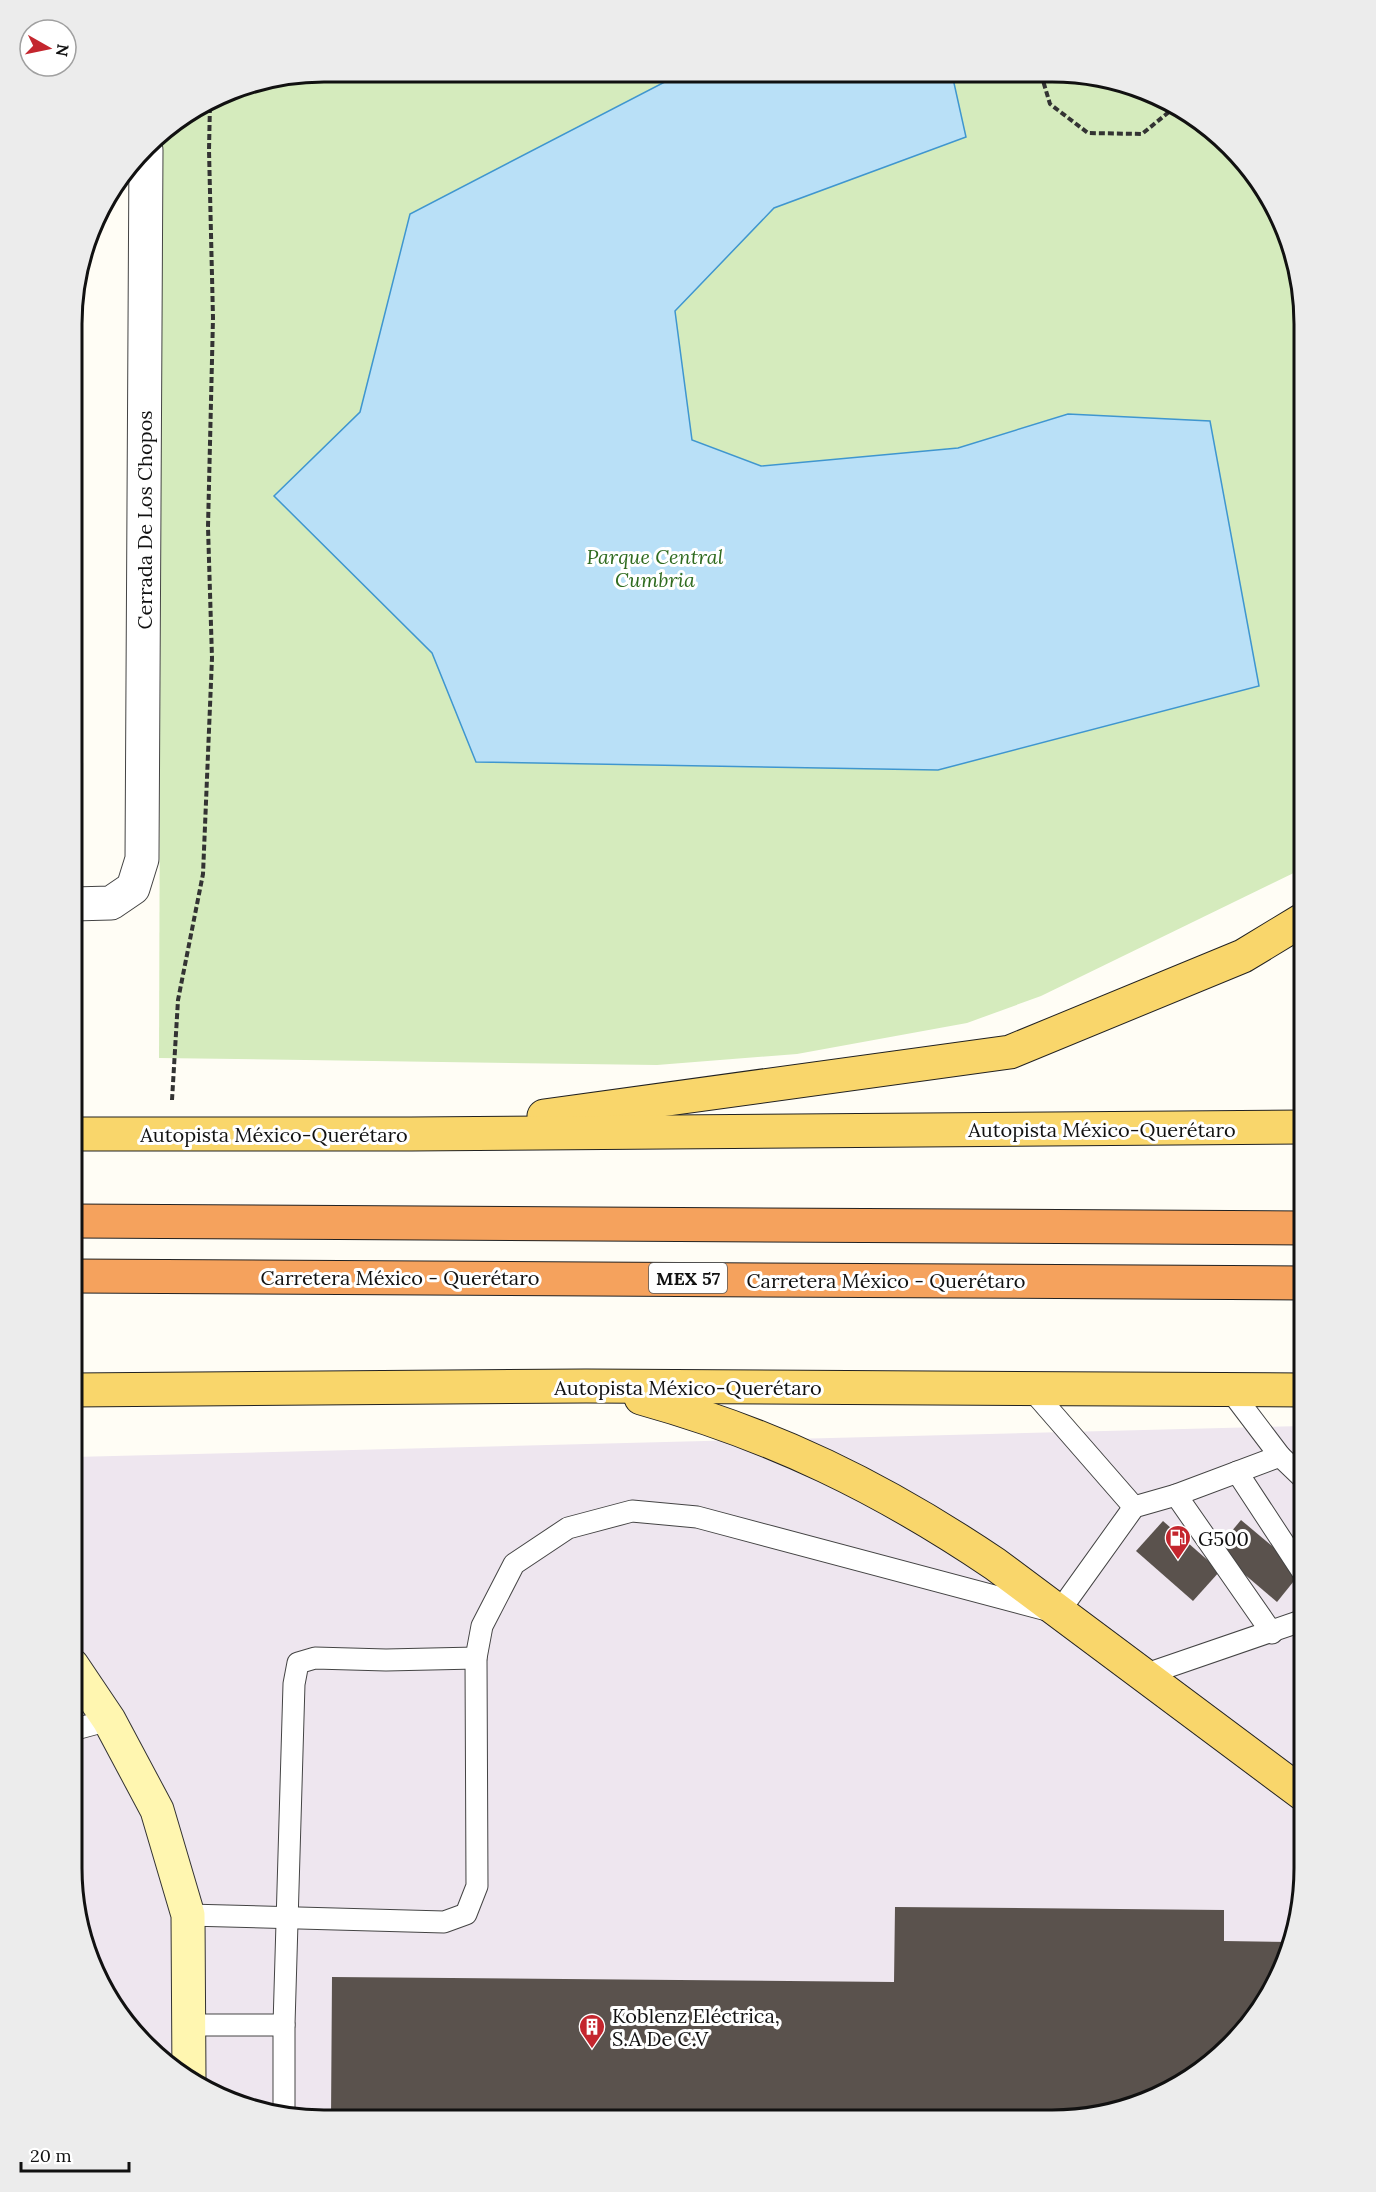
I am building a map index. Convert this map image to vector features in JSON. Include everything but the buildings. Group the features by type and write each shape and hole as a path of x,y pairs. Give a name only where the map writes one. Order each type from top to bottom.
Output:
{"highway":[{"path":"82,1221 1294,1228"},
{"name":"Carretera México - Querétaro","path":"82,1276 1294,1283"}],"main road":[{"path":"411,1134 1010,1052 1243,956 1294,925"},
{"name":"Autopista México-Querétaro","path":"82,1134 411,1134 1294,1127"},
{"name":"Autopista México-Querétaro","path":"82,1390 586,1386 1294,1390"},
{"path":"586,1386 635,1396 731,1425 789,1448 846,1475 946,1532 995,1564 1293,1786"}],"street":[{"name":"Cerrada De Los Chopos","path":"82,904 111,903 133,888 142,859 146,161"},
{"path":"82,1680 109,1720 157,1810 188,1915 189,2068"}],"lane":[{"path":"1032,1389 1134,1508"},
{"path":"1230,1390 1280,1456 1294,1469"},
{"path":"188,1915 444,1922 466,1914 477,1886 476,1658 482,1626 514,1564 568,1528 632,1511 697,1517 1058,1613 1134,1508 1176,1495 1280,1456"},
{"path":"1237,1472 1294,1559"},
{"path":"1176,1495 1272,1633"},
{"path":"1144,1676 1294,1624"},
{"path":"284,2106 284,2025 294,1684 297,1663 315,1658 386,1660 476,1658"},
{"path":"82,1728 109,1720"},
{"path":"190,2025 284,2025"}],"path":[{"path":"1043,82 1050,104 1088,133 1142,134 1168,113"},
{"path":"170,1134 178,1000 203,874 212,658 208,527 213,318 210,112"}],"shaded area":[{"path":"1294,1426 1294,1867 1289,1915 1281,1945 1269,1974 1253,2002 1228,2033 1077,2108 1067,2109 325,2110 277,2105 247,2097 218,2085 177,2059 153,2039 133,2015 107,1974 95,1945 87,1915 82,1867 82,1457"}],"green space":[{"name":"Parque Central Cumbria","path":"325,82 1051,82 1099,87 1129,95 1158,107 1199,133 1223,153 1243,177 1269,218 1281,247 1289,277 1293,309 1294,873 1041,996 967,1023 797,1054 657,1065 159,1058 162,146 177,133 218,107 247,95 277,87"}],"water":[{"path":"665,82 954,82 966,137 774,208 675,311 692,440 761,466 958,448 1068,414 1210,421 1259,686 938,770 476,762 432,653 274,496 360,412 410,214"}],"place":[{"name":"G500","path":"1178,1561"},
{"name":"Koblenz Eléctrica, S.A De C.V","path":"592,2050"}]}
